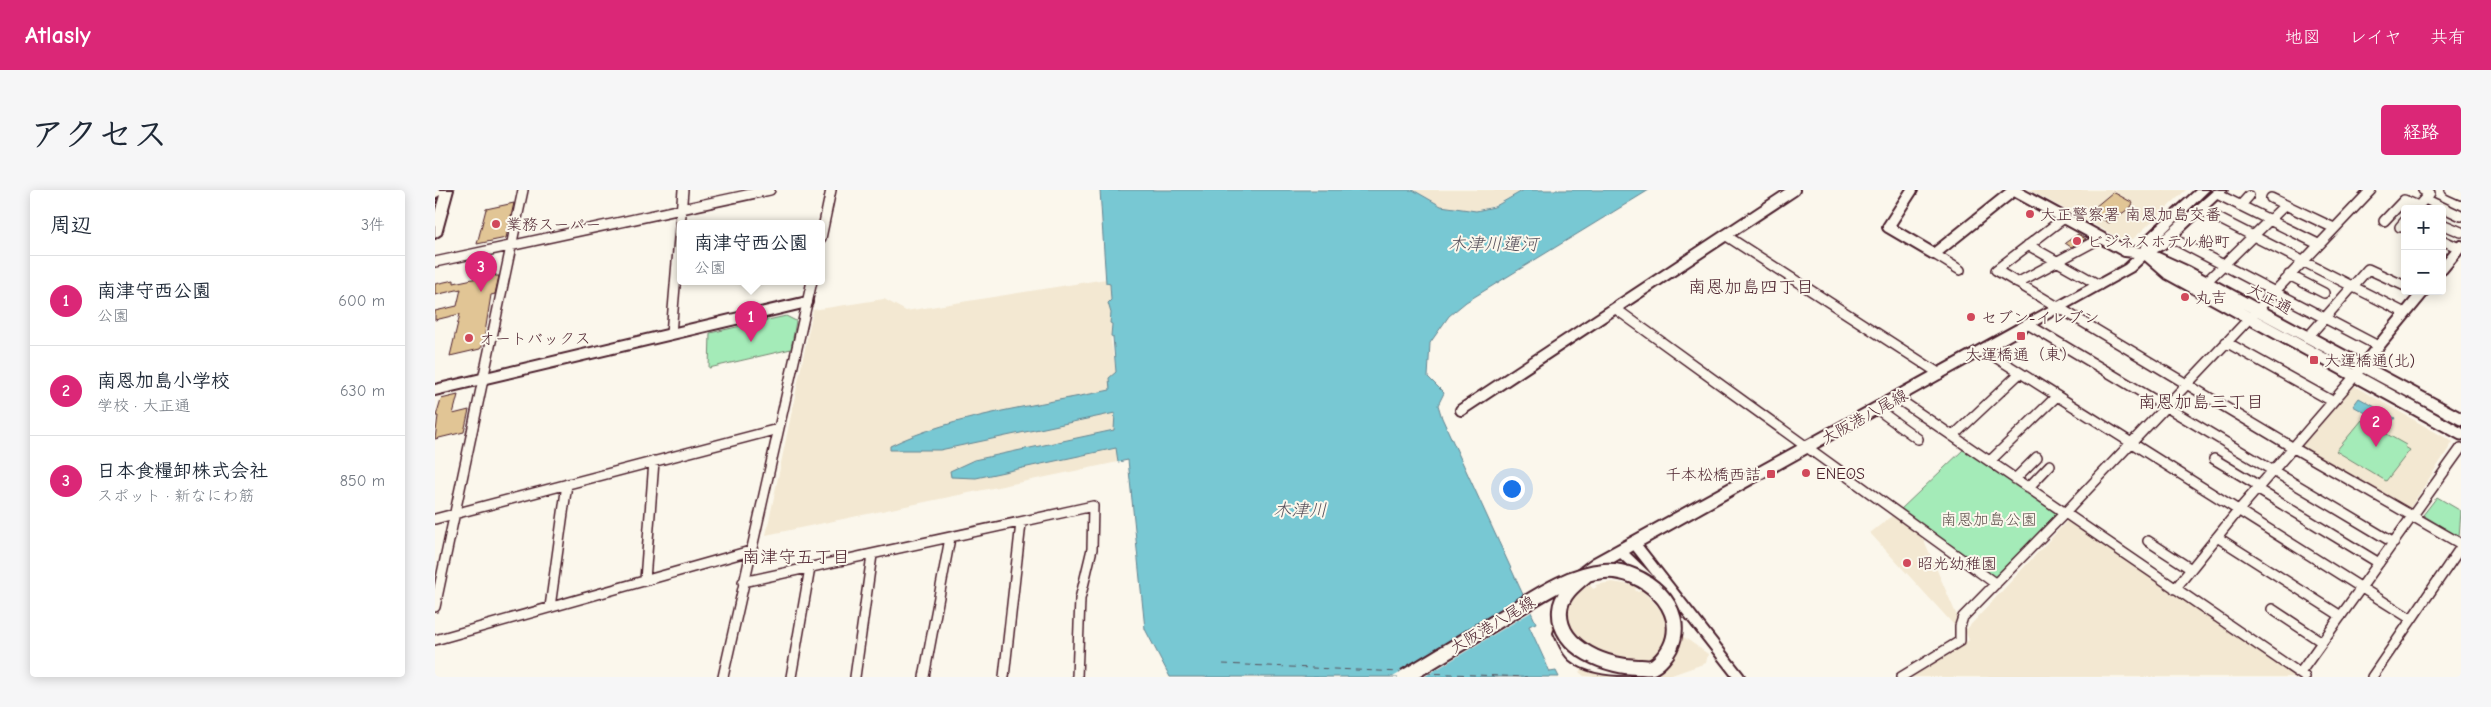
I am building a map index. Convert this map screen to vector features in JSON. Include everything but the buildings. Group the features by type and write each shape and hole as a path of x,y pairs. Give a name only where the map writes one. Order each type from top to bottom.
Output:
{"main road":[{"name":"大阪港八尾線","path":"2145,253 2150,239 2203,190"},
{"path":"435,234 444,191"},
{"name":"大阪港八尾線","path":"1405,677 1550,589 1578,577 1585,574 1599,571 1620,572 1638,577 1646,581 1656,588 1667,601 1673,616 1675,634 1670,648 1660,661 1653,667 1641,672 1615,674 1602,672 1590,667 1580,660 1572,652 1565,643 1560,632 1559,621 1561,605 1564,596 1575,582 1581,578 1586,575 1595,572 1624,573 1642,579 1653,586 1669,605 1674,620 1674,634 1663,656 1652,666 1640,671 1615,674 1596,669 1585,663 1576,656 1565,642 1559,621 1560,610 1565,596 1573,585 1578,579 1584,572 2132,266 2145,253 2161,245 2219,192"},
{"name":"大正通","path":"2145,253 2206,282 2461,419"},
{"name":"大正通","path":"2145,253 2169,274 2461,434"}],"street":[{"path":"435,607 523,190"},
{"path":"681,220 683,190"},
{"path":"435,262 770,190"},
{"path":"825,220 831,190"},
{"path":"1461,410 1794,190"},
{"path":"1913,190 1888,227 1960,270"},
{"path":"1934,254 2014,190 2125,251 2145,253"},
{"path":"1901,677 1960,641 1960,626 1963,617 2065,513 2289,274 2371,190"},
{"path":"2419,205 2430,193 2423,190"},
{"path":"2450,190 2461,195"},
{"path":"2219,192 2240,206 2318,244"},
{"path":"2240,206 2249,196"},
{"path":"2271,198 2334,228"},
{"path":"2425,199 2461,216"},
{"path":"2384,221 2404,200 2413,205"},
{"path":"2206,282 2285,205"},
{"path":"2200,209 2405,314"},
{"path":"2064,218 1996,270 2292,447 2461,545 2372,677"},
{"path":"2446,226 2461,232"},
{"path":"1725,235 1940,374"},
{"path":"2170,236 2379,346"},
{"path":"2017,283 2101,238"},
{"path":"2446,242 2460,247 2446,264"},
{"path":"2028,244 2099,285"},
{"path":"671,334 677,266"},
{"path":"2308,337 2368,269 2401,284"},
{"path":"2289,274 2324,293"},
{"path":"723,677 811,285"},
{"path":"2175,589 2292,447 2355,376 2418,295"},
{"path":"435,390 807,302"},
{"path":"1616,309 1996,584"},
{"path":"2029,325 2394,543"},
{"path":"2225,342 2332,401"},
{"path":"1983,350 2411,619"},
{"path":"1953,436 2020,373"},
{"path":"1990,462 2057,396"},
{"path":"1897,398 2302,675 2322,642 2461,448"},
{"path":"1877,409 1918,439"},
{"path":"435,519 778,429"},
{"path":"2015,479 2037,457"},
{"path":"2214,459 2379,563"},
{"path":"645,580 655,462"},
{"path":"2028,488 2050,465"},
{"path":"550,607 567,484"},
{"path":"743,582 1093,506 1092,548 1080,599 1077,677"},
{"path":"1004,677 1021,523"},
{"path":"2217,537 2341,616"},
{"path":"924,677 950,538"},
{"path":"2147,541 2191,570"},
{"path":"1634,543 1739,677"},
{"path":"435,640 751,551"},
{"path":"1620,551 1701,629"},
{"path":"855,677 871,555"},
{"path":"791,677 810,568"},
{"path":"2272,609 2322,642"}],"shaded area":[{"path":"1414,190 1523,190 1494,206 1476,211 1441,206"},
{"path":"2029,190 2186,190 2133,239 2121,239"},
{"path":"1106,279 1106,283 1110,284 1111,340 1116,372 1112,413 1115,412 1118,462 766,535 813,310 884,299 906,311"},
{"path":"2354,386 2453,442 2410,508 2406,508 2302,446"},
{"path":"1893,515 1923,538 1957,616 1954,625 1870,533"},
{"path":"2067,521 2298,677 1909,677 1969,640 1965,631"},
{"path":"1579,570 1593,589 1597,587 1595,585 1612,582 1631,585 1636,587 1635,590 1638,592 1641,590 1681,635 1708,654 1706,663 1666,677 1584,676 1579,672 1581,670 1568,659 1558,646 1552,632 1551,619 1553,604 1558,592"}],"green space":[{"path":"786,316 796,321 791,349 709,368 710,333"},
{"path":"2362,420 2406,445 2405,447 2410,450 2386,481 2336,451"},
{"name":"南恩加島公園","path":"1964,449 2054,510 2056,514 1994,578 1900,510"},
{"path":"2437,497 2461,511 2459,537 2423,515"}],"water":[{"name":"木津川","path":"1100,190 1413,190 1441,206 1476,211 1494,207 1524,190 1649,190 1466,302 1449,316 1430,343 1428,377 1444,393 1438,405 1442,418 1536,623 1529,626 1550,672 1556,671 1559,677 1170,677 1145,629 1128,460 1118,462 1116,448 976,478 951,477 950,471 974,460 1114,430 1115,413 940,450 890,450 890,446 941,426 997,412 1110,390 1109,378 1116,372 1113,337 1111,336 1111,313 1108,303 1111,300 1110,284 1106,283"},
{"path":"2359,398 2395,418 2389,426 2353,406"}],"pier":[{"path":"1526,597 1533,611 1424,677 1393,677"}],"ferry route":[{"path":"1223,664 1401,672"},
{"path":"1425,673 1527,677"}],"place":[{"name":"大正警察署 南恩加島交番","path":"2030,214"},
{"name":"業務スーパー","path":"496,224"},
{"name":"ビジネスホテル船町","path":"2077,241"},
{"name":"日本食糧卸株式会社","path":"481,292"},
{"name":"丸吉","path":"2185,297"},
{"name":"セブン-イレブン","path":"1971,317"},
{"name":"大運橋通（東）","path":"2021,336"},
{"name":"オートバックス","path":"469,338"},
{"name":"南津守西公園","path":"751,342"},
{"name":"大運橋通(北)","path":"2314,360"},
{"name":"南恩加島小学校","path":"2376,447"},
{"name":"ENEOS","path":"1806,473"},
{"name":"千本松橋西詰","path":"1771,474"},
{"name":"昭光幼稚園","path":"1907,563"}],"district":[{"name":"南恩加島四丁目","path":"1751,287"},
{"name":"南恩加島三丁目","path":"2201,402"},
{"name":"南津守五丁目","path":"796,557"}],"water label":[{"name":"木津川運河","path":"1493,244"}]}
